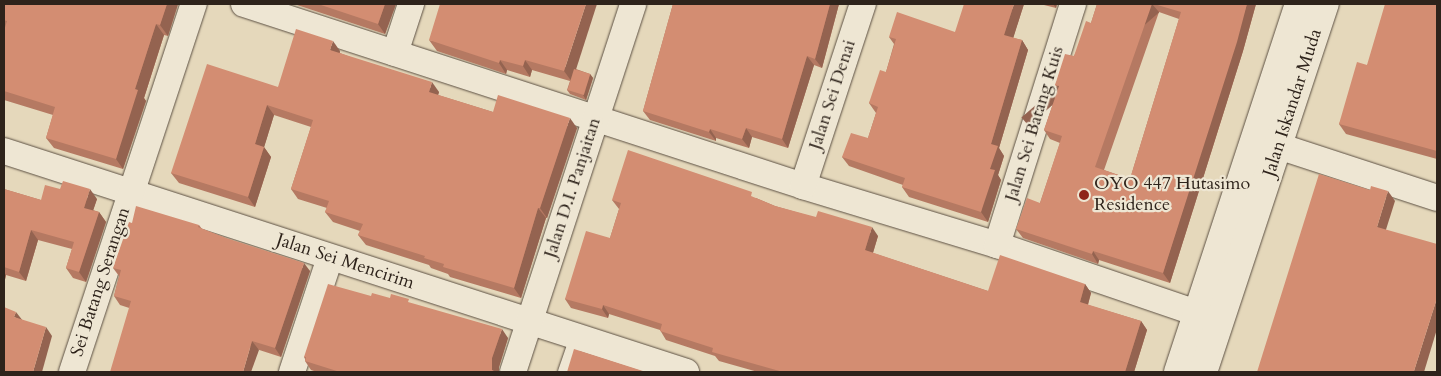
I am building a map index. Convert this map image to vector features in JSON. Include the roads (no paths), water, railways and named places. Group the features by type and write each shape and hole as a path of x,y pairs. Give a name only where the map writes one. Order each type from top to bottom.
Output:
{"main road":[{"name":"Jalan Iskandar Muda","path":"1204,372 1209,317 1299,4"},
{"name":"Jalan Iskandar Muda","path":"1178,372 1209,317 1278,146 1325,4"}],"street":[{"name":"Sei Batang Serangan","path":"72,372 194,4"},
{"path":"244,4 803,186 997,245 1209,317"},
{"path":"395,53 411,4"},
{"name":"Jalan D.I. Panjaitan","path":"513,372 633,4"},
{"name":"Jalan Sei Denai","path":"803,186 863,4"},
{"name":"Jalan Sei Batang Kuis","path":"997,245 1073,4"},
{"path":"1278,146 1437,198"},
{"name":"Jalan Sei Mencirim","path":"4,151 686,372"},
{"path":"292,372 330,258"}],"lane":[{"path":"565,372 577,337"}],"place":[{"name":"OYO 447 Hutasimo Residence","path":"1084,195"}]}
